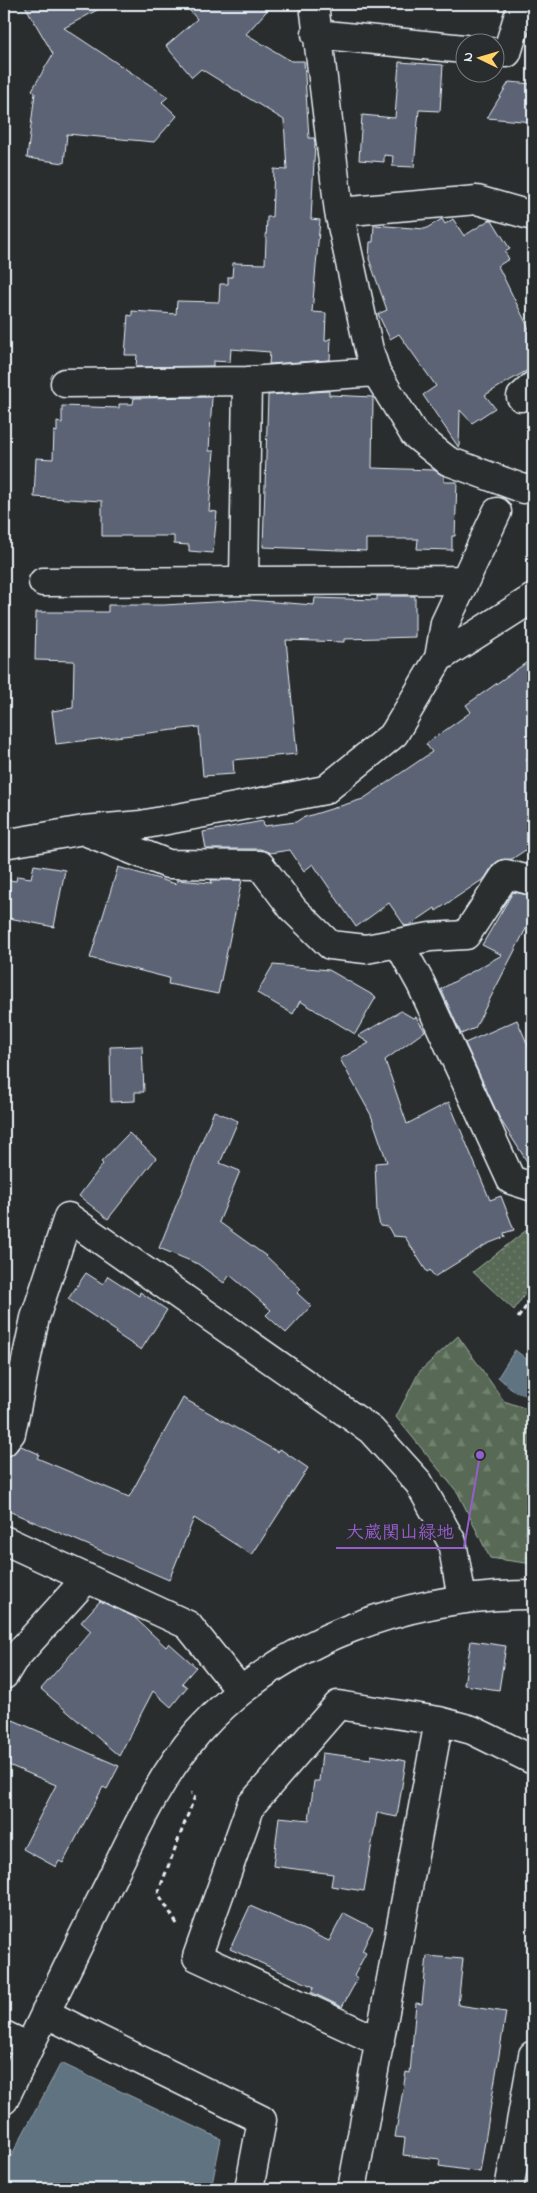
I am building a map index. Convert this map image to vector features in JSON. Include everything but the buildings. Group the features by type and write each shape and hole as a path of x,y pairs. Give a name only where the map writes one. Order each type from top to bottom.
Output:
{"street":[{"path":"314,4 316,34 339,212 369,350 376,372 414,434 448,461 524,489"},
{"path":"504,53 507,53 522,4"},
{"path":"316,34 454,48"},
{"path":"339,212 477,200 533,216"},
{"path":"65,383 246,381 376,372"},
{"path":"244,581 246,381"},
{"path":"4,844 84,830 141,825 325,790 394,734 440,658 445,623 497,512"},
{"path":"43,582 464,580"},
{"path":"440,658 533,598"},
{"path":"84,830 168,864 260,865 293,909 330,946 366,949 430,936 466,935 506,874 533,881"},
{"path":"398,944 425,993 511,1180 533,1187"},
{"path":"4,1442 11,1433 35,1318 68,1217 371,1430 418,1483 452,1542 462,1599"},
{"path":"4,1540 188,1625 240,1690"},
{"path":"4,1675 12,1660 87,1578"},
{"path":"4,2100 146,1808 166,1774 198,1733 240,1690 288,1658 348,1628 428,1605 462,1599 533,1595"},
{"path":"380,2042 197,1957 251,1805 338,1705 439,1721 472,1730 533,1760"},
{"path":"352,2189 439,1721"},
{"path":"45,2013 262,2120 248,2189"},
{"path":"4,2035 29,2047"},
{"path":"509,2189 533,2055"}],"path":[{"path":"518,1318 533,1297"},
{"path":"158,1893 195,1796"}],"green space":[{"path":"533,1225 533,1282 514,1310 473,1272"},
{"path":"458,1336 504,1401 533,1411 533,1564 490,1558 458,1493 396,1417 419,1372"}],"water":[{"path":"515,1350 529,1361 533,1356 533,1397 515,1392 498,1377"},
{"path":"61,2063 221,2139 211,2189 4,2189 4,2169"}],"place":[{"name":"大蔵関山緑地","path":"480,1455"}]}
